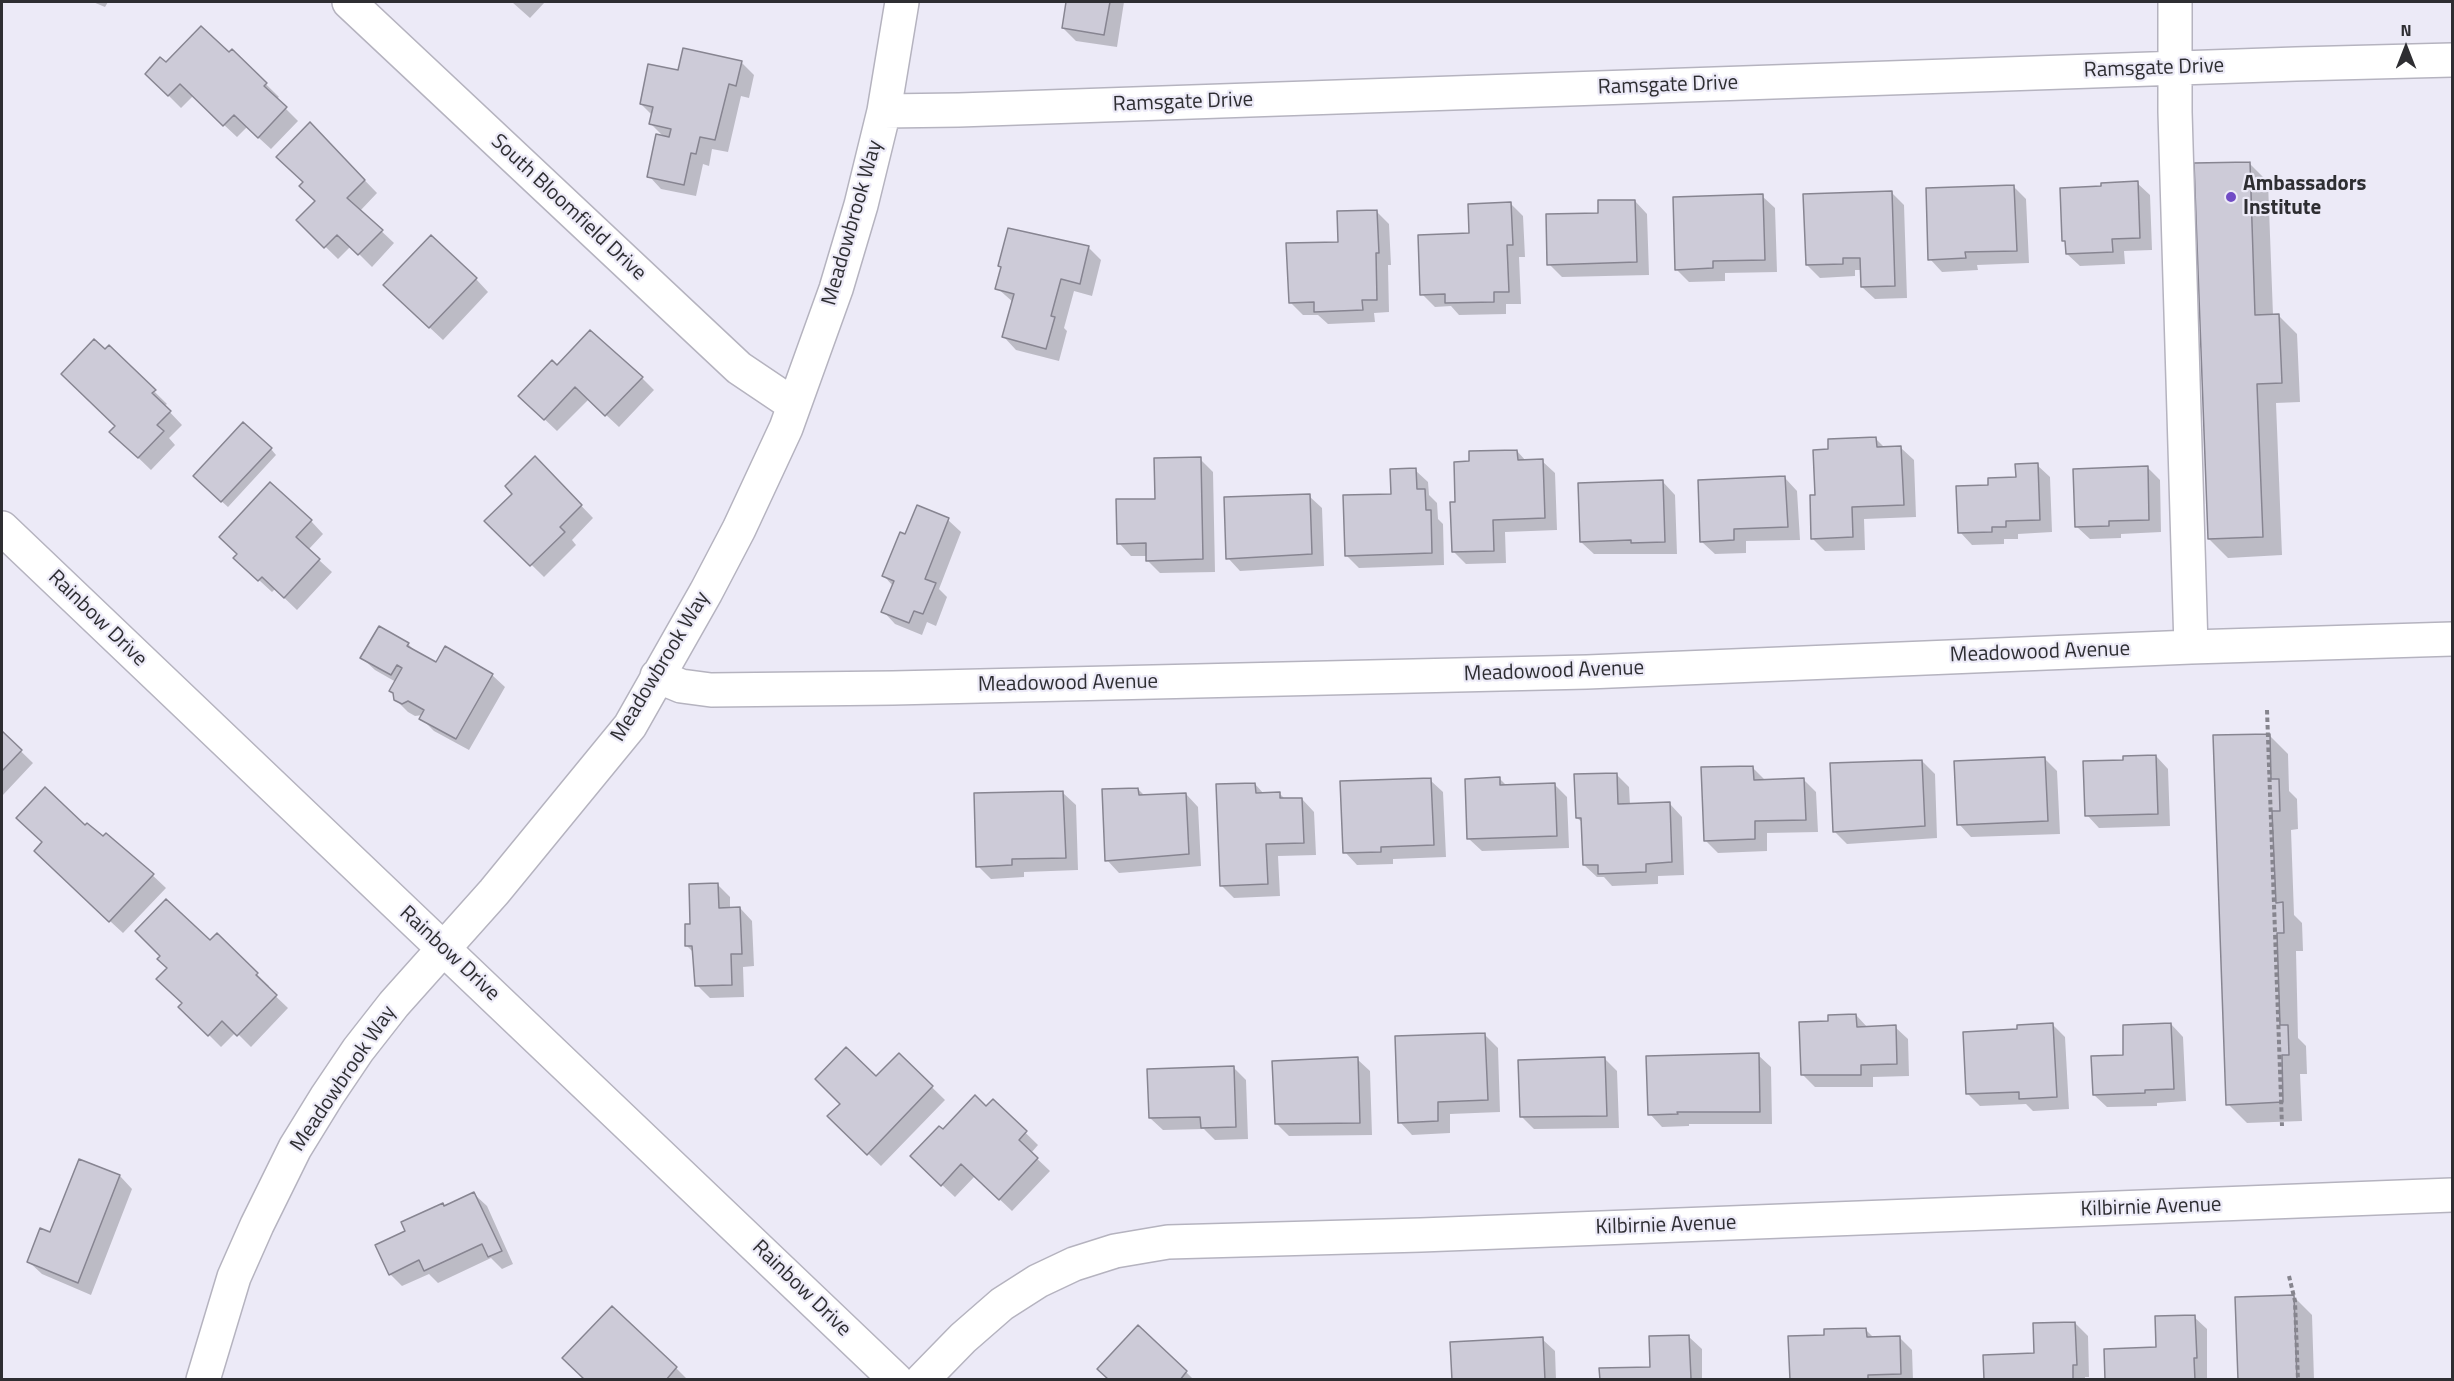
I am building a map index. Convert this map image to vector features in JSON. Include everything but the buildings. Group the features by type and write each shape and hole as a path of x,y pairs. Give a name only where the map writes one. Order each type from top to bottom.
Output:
{"street":[{"name":"South Bloomfield Drive","path":"349,2 739,368 794,405"},
{"name":"Meadowbrook Way","path":"202,1380 234,1277 294,1148 358,1050 394,1004 494,892 630,726 740,529 794,405 839,278 861,205 884,111 902,2"},
{"path":"2175,2 2191,647"},
{"name":"Ramsgate Drive","path":"884,111 983,110 2452,60"},
{"name":"Rainbow Drive","path":"2,528 896,1380"},
{"name":"Meadowood Avenue","path":"657,676 681,686 711,690 893,688 1587,672 2191,647 2452,639"},
{"name":"Kilbirnie Avenue","path":"922,1380 963,1338 1002,1304 1038,1281 1074,1264 1115,1251 1168,1242 1421,1235 2452,1195"}],"path":[{"path":"2267,710 2282,1125"},
{"path":"2289,1276 2295,1301 2298,1380"}],"place":[{"name":"Ambassadors Institute","path":"2231,197"}]}
